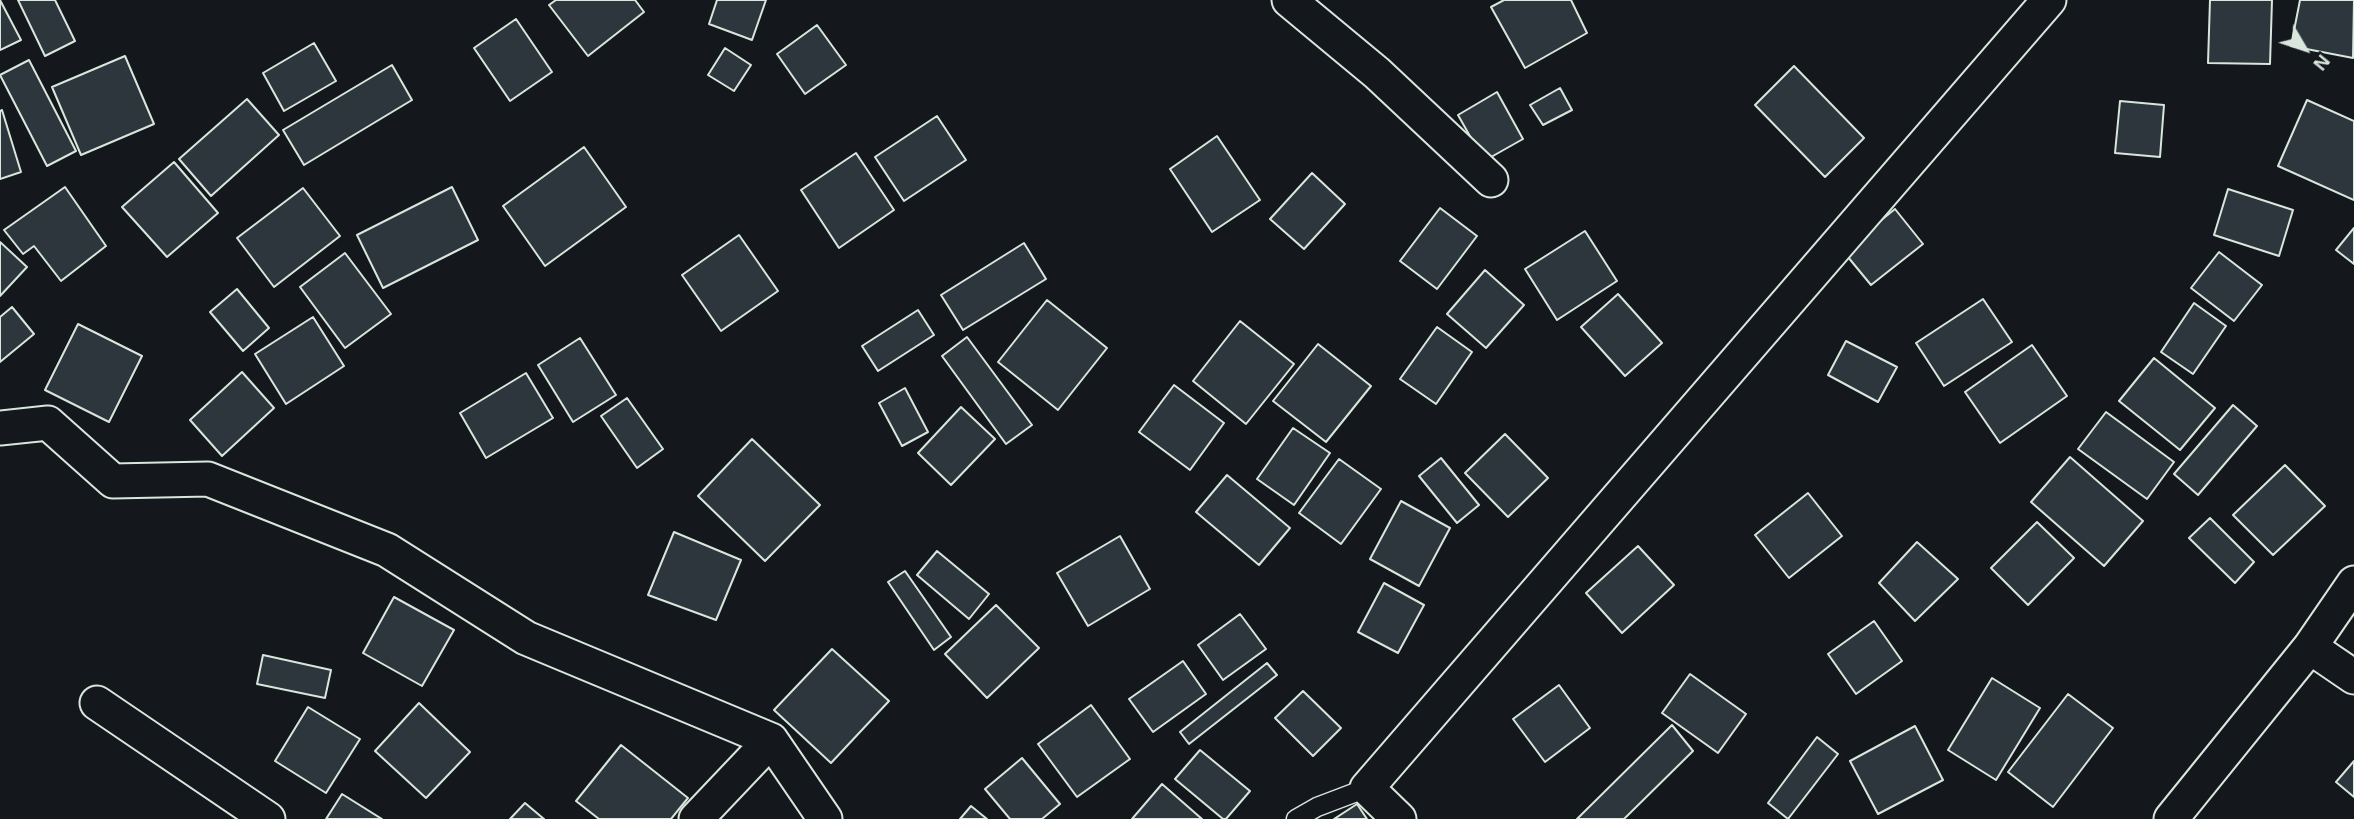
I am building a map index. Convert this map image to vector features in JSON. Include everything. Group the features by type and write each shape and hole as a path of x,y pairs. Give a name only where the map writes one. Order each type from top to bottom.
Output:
{"street":[{"path":"1289,0 1377,73 1491,180"},
{"path":"1399,819 1367,788 2049,0"},
{"path":"0,428 48,423 113,481 208,480 387,550 526,638 771,740 825,819"},
{"path":"2171,819 2310,647 2354,583"},
{"path":"2310,647 2354,677"},
{"path":"97,703 268,819"},
{"path":"696,819 771,740"}],"lane":[{"path":"1296,819 1317,807 1367,788"}],"building":[{"path":"0,0 21,40 0,50"},
{"path":"18,0 55,0 75,41 45,56"},
{"path":"556,0 635,0 644,12 588,56 549,5"},
{"path":"717,0 766,0 752,40 709,24"},
{"path":"1504,0 1571,0 1587,33 1525,68 1491,7"},
{"path":"2210,0 2272,0 2270,64 2208,63"},
{"path":"2300,0 2354,0 2353,58 2291,46"},
{"path":"516,19 552,72 510,101 474,48"},
{"path":"817,25 846,65 805,94 777,54"},
{"path":"314,43 336,81 284,111 263,73"},
{"path":"725,48 751,65 734,91 708,75"},
{"path":"125,56 154,124 81,155 52,87"},
{"path":"29,60 76,151 47,166 0,75"},
{"path":"392,65 412,100 304,165 283,130"},
{"path":"1794,66 1864,138 1825,177 1755,105"},
{"path":"1560,88 1572,110 1543,125 1530,105"},
{"path":"1497,92 1523,139 1484,161 1458,115"},
{"path":"247,99 279,135 211,196 179,159"},
{"path":"2307,100 2354,121 2354,200 2278,166"},
{"path":"2120,101 2164,105 2160,157 2115,153"},
{"path":"2,110 21,172 0,179 0,111"},
{"path":"937,116 966,160 904,201 875,157"},
{"path":"1217,136 1260,200 1212,232 1170,169"},
{"path":"584,147 626,207 545,266 503,206"},
{"path":"856,153 894,210 839,248 801,190"},
{"path":"174,162 218,213 167,257 122,207"},
{"path":"1312,173 1345,204 1304,249 1270,219"},
{"path":"65,187 106,246 61,281 34,246 23,254 4,230"},
{"path":"452,187 478,240 383,288 357,235"},
{"path":"303,188 340,236 274,287 237,238"},
{"path":"2228,189 2293,210 2279,256 2214,235"},
{"path":"1440,208 1477,236 1437,289 1400,261"},
{"path":"1895,209 1923,244 1871,285 1843,251"},
{"path":"2354,228 2354,264 2336,250"},
{"path":"1585,231 1617,281 1557,320 1525,269"},
{"path":"739,235 778,291 721,331 682,275"},
{"path":"0,242 27,267 0,296"},
{"path":"1024,243 1046,279 963,330 941,295"},
{"path":"2219,252 2262,285 2234,321 2191,288"},
{"path":"345,253 391,314 345,348 300,287"},
{"path":"1485,270 1524,305 1486,348 1447,314"},
{"path":"237,289 269,328 243,351 210,312"},
{"path":"1618,294 1662,343 1625,376 1581,327"},
{"path":"1983,299 2012,342 1944,386 1916,343"},
{"path":"1047,300 1107,348 1058,410 998,362"},
{"path":"2194,303 2226,326 2193,374 2161,352"},
{"path":"12,307 34,334 0,362 0,317"},
{"path":"918,310 934,335 878,371 862,346"},
{"path":"313,317 344,366 286,404 255,354"},
{"path":"1240,321 1294,364 1246,424 1193,381"},
{"path":"78,324 142,356 109,422 45,390"},
{"path":"1437,327 1472,352 1436,404 1400,379"},
{"path":"967,337 1032,425 1006,444 942,356"},
{"path":"580,338 616,395 573,422 538,365"},
{"path":"1846,341 1897,367 1878,402 1828,375"},
{"path":"1318,344 1371,386 1326,442 1273,401"},
{"path":"2032,345 2067,396 2000,443 1965,392"},
{"path":"2154,358 2215,408 2180,450 2119,401"},
{"path":"242,372 274,408 222,456 190,420"},
{"path":"526,373 553,418 486,458 460,413"},
{"path":"1174,385 1224,423 1190,470 1139,432"},
{"path":"905,388 928,432 902,446 879,403"},
{"path":"627,398 663,449 637,468 601,416"},
{"path":"2233,405 2257,426 2198,495 2174,474"},
{"path":"961,407 995,439 951,485 918,453"},
{"path":"2106,412 2174,462 2147,499 2078,449"},
{"path":"1293,428 1330,453 1294,505 1257,479"},
{"path":"1505,434 1548,478 1508,517 1465,473"},
{"path":"752,439 820,505 765,561 698,496"},
{"path":"2070,457 2143,521 2104,566 2031,502"},
{"path":"1441,458 1479,505 1457,523 1419,476"},
{"path":"1339,459 1381,489 1341,544 1299,513"},
{"path":"2285,465 2325,506 2273,555 2233,515"},
{"path":"1227,475 1290,528 1259,565 1196,512"},
{"path":"1808,493 1842,536 1789,578 1755,535"},
{"path":"1401,501 1450,528 1419,586 1370,559"},
{"path":"2210,518 2254,562 2235,583 2189,538"},
{"path":"2037,522 2074,558 2028,605 1991,568"},
{"path":"674,532 741,560 716,620 648,595"},
{"path":"1120,536 1150,589 1088,626 1057,573"},
{"path":"1917,542 1958,579 1915,621 1879,583"},
{"path":"1638,546 1674,585 1622,633 1586,593"},
{"path":"937,551 989,594 969,619 917,575"},
{"path":"905,571 951,637 934,650 888,582"},
{"path":"1384,583 1424,605 1398,653 1358,632"},
{"path":"394,597 454,630 422,686 363,653"},
{"path":"996,605 1039,648 987,698 945,654"},
{"path":"1240,614 1266,649 1223,680 1198,645"},
{"path":"1874,621 1902,661 1856,694 1828,654"},
{"path":"832,649 889,701 831,763 774,710"},
{"path":"263,655 331,670 325,698 257,684"},
{"path":"1183,661 1206,694 1153,732 1129,699"},
{"path":"1267,663 1277,675 1189,744 1180,732"},
{"path":"1690,674 1746,714 1718,753 1662,713"},
{"path":"1992,678 2040,708 1996,780 1948,750"},
{"path":"1559,685 1590,728 1545,762 1513,719"},
{"path":"1303,691 1341,728 1313,756 1275,718"},
{"path":"2068,694 2113,728 2053,807 2008,772"},
{"path":"419,703 470,752 426,798 375,751"},
{"path":"1091,705 1130,759 1077,797 1038,744"},
{"path":"308,707 360,739 326,793 275,761"},
{"path":"1672,725 1693,751 1624,819 1577,819"},
{"path":"1915,726 1943,780 1878,814 1850,761"},
{"path":"1817,737 1838,754 1788,819 1768,803"},
{"path":"621,745 688,798 671,819 599,819 576,801"},
{"path":"1200,750 1250,791 1226,819 1175,779"},
{"path":"1022,758 1060,804 1042,819 1010,819 985,789"},
{"path":"2354,761 2354,797 2336,782"},
{"path":"1162,784 1202,819 1132,819"},
{"path":"342,794 382,819 326,819"},
{"path":"525,803 544,819 510,819"},
{"path":"1357,804 1367,819 1334,819"},
{"path":"971,806 987,819 960,819"}]}
